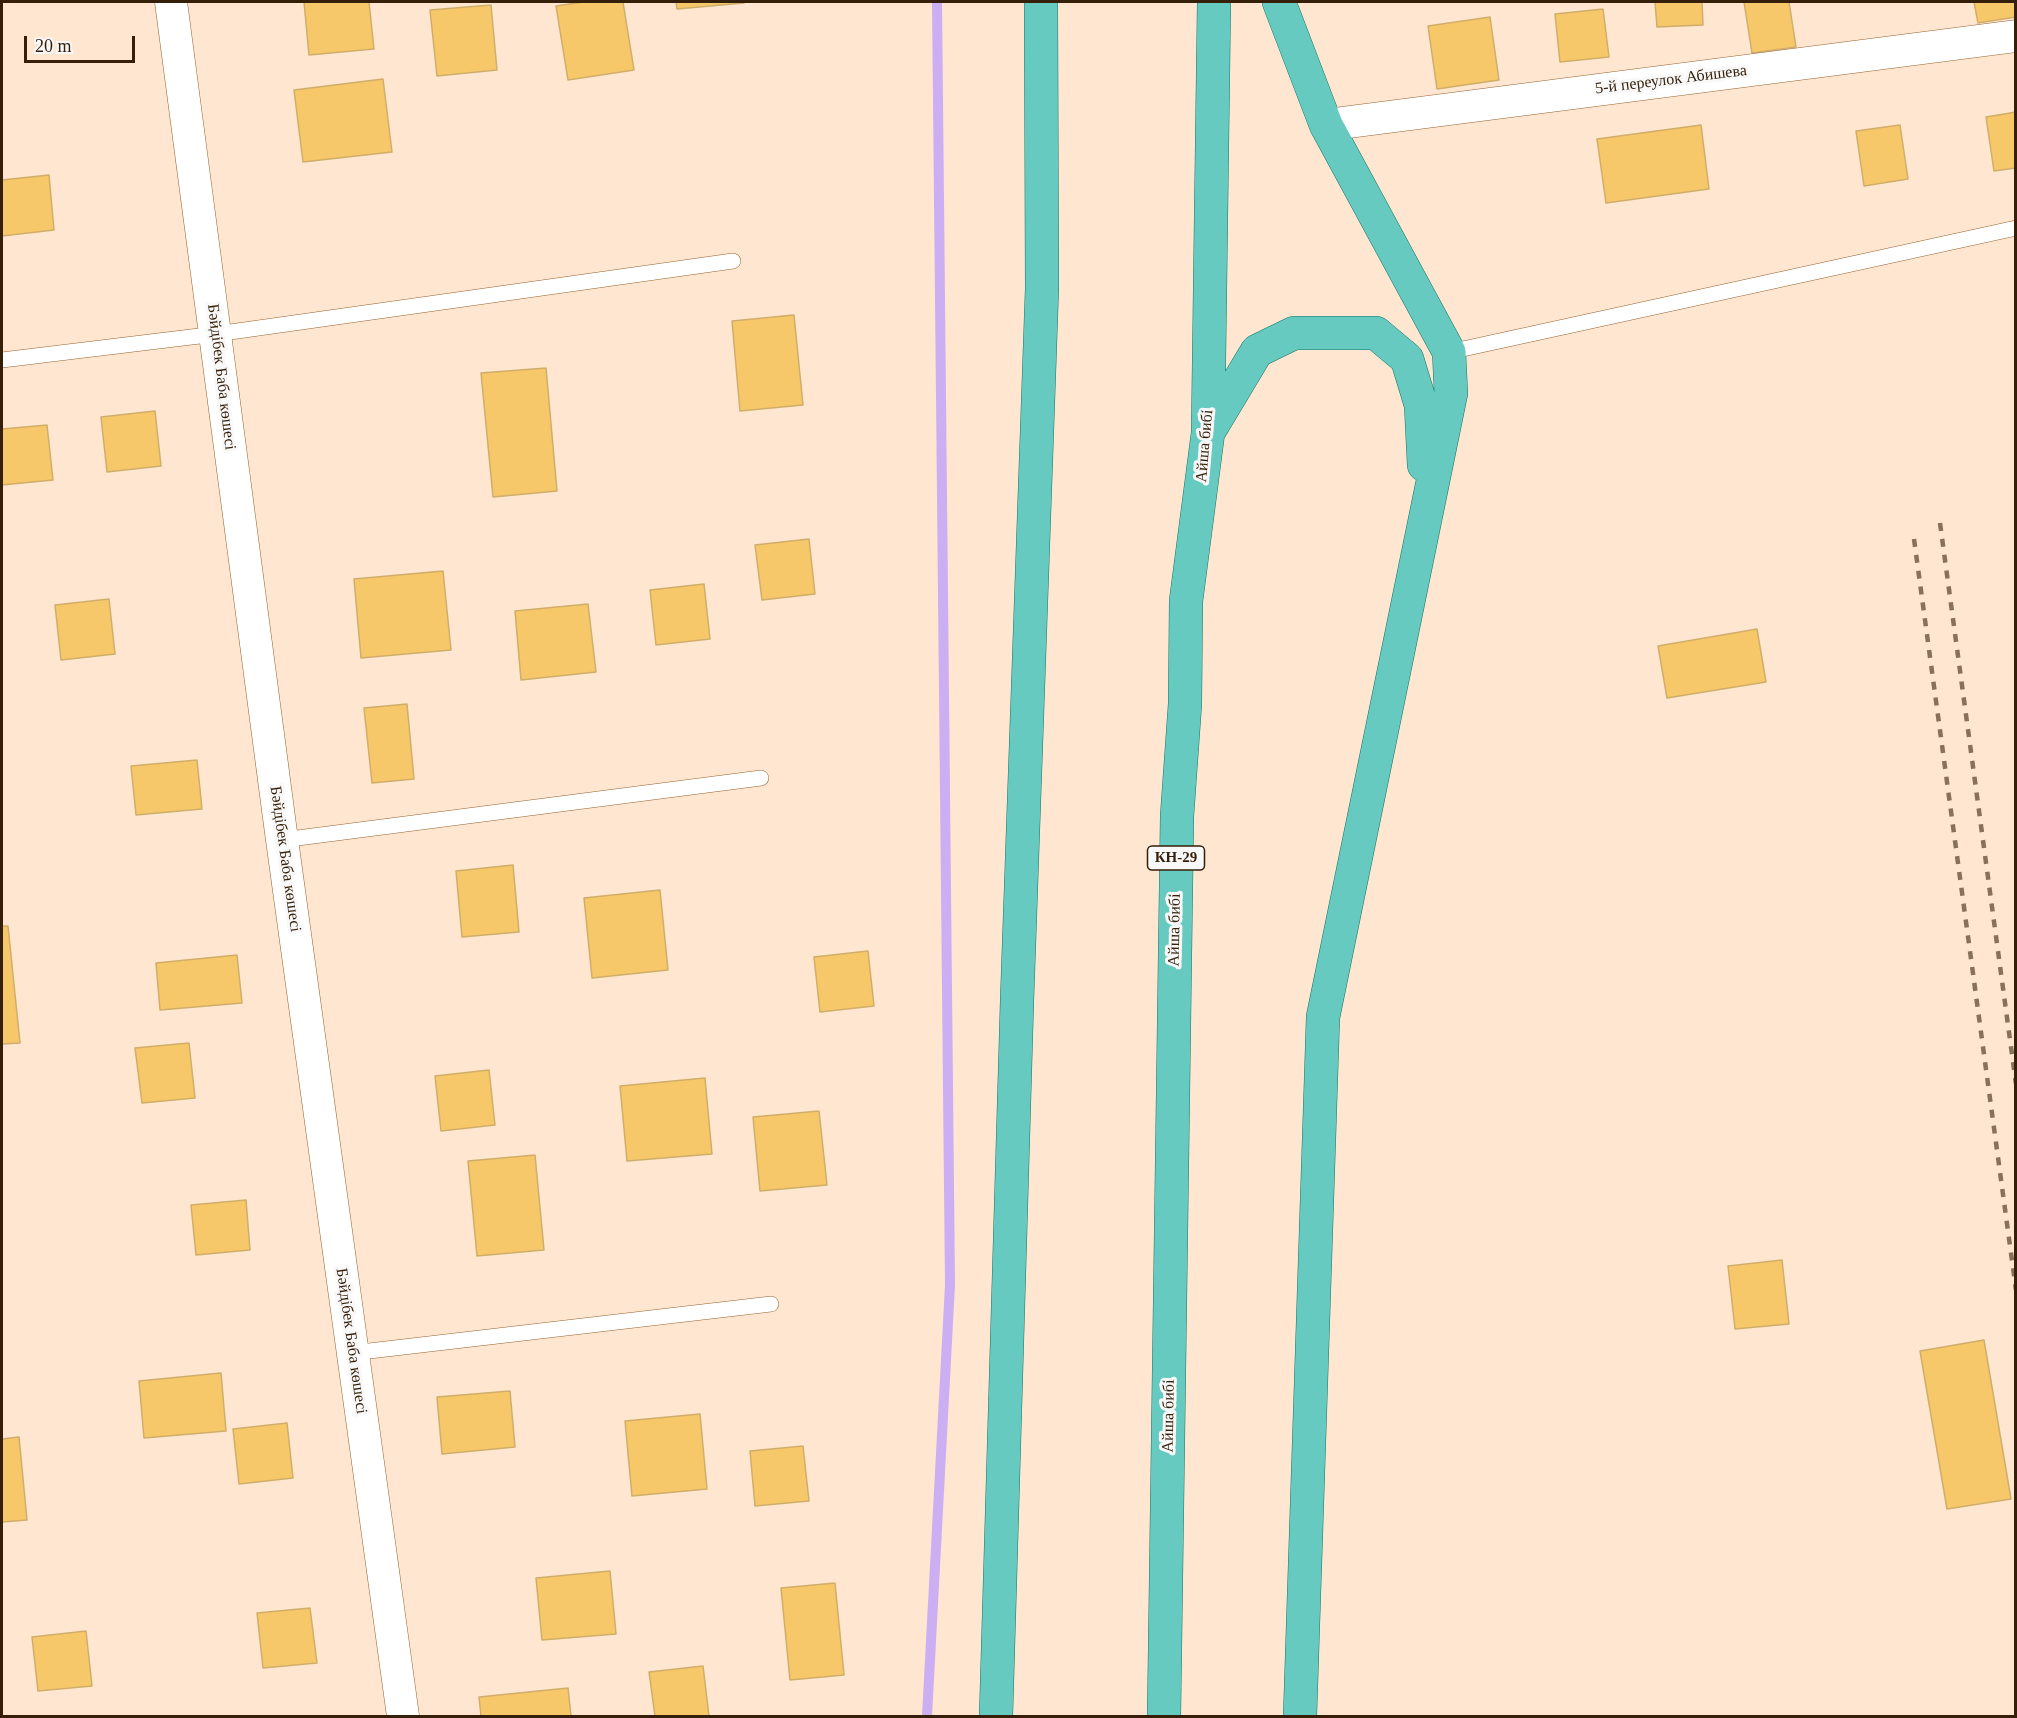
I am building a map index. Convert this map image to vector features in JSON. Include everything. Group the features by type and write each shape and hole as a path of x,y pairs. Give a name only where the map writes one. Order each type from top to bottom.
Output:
{"main road":[{"path":"996,1716 1017,1001 1042,288 1041,2"},
{"name":"Айша бибі","path":"1164,1716 1177,816 1185,704 1186,601 1208,433 1214,2"},
{"path":"1279,2 1326,125 1449,352 1451,393 1323,1017 1300,1716"},
{"path":"1208,433 1257,351 1294,333 1376,333 1407,359 1421,405 1426,510"}],"street":[{"name":"Бәйдібек Баба көшесі","path":"171,2 282,840 402,1716"},
{"name":"5-й переулок Абишева","path":"1326,125 2016,36"}],"lane":[{"path":"1449,352 2016,228"},
{"path":"2,360 216,334 733,261"},
{"path":"282,840 761,778"},
{"path":"352,1353 771,1304"}],"building":[{"path":"304,2 369,2 374,49 309,55"},
{"path":"583,2 623,2 634,70 568,80 556,6"},
{"path":"676,2 743,2 744,3 677,9"},
{"path":"1655,2 1702,2 1703,25 1657,27"},
{"path":"1744,2 1789,2 1796,47 1752,53"},
{"path":"1974,2 2016,2 2016,17 1978,23"},
{"path":"491,5 497,70 437,76 430,10"},
{"path":"1603,9 1609,57 1560,62 1555,14"},
{"path":"1490,17 1499,80 1437,89 1428,26"},
{"path":"383,79 392,152 303,162 294,90"},
{"path":"2016,112 2016,168 1994,171 1986,117"},
{"path":"1701,125 1709,189 1606,203 1597,139"},
{"path":"1900,125 1908,179 1864,186 1856,131"},
{"path":"49,175 54,230 2,236 2,180"},
{"path":"794,315 803,405 740,411 732,321"},
{"path":"546,368 557,491 493,497 481,373"},
{"path":"155,411 161,466 107,472 101,417"},
{"path":"47,425 53,480 2,485 2,429"},
{"path":"809,539 815,594 762,600 755,545"},
{"path":"443,571 451,650 361,658 354,579"},
{"path":"704,584 710,639 656,645 650,590"},
{"path":"109,599 115,654 61,660 55,605"},
{"path":"588,604 596,672 521,680 515,611"},
{"path":"1757,629 1766,682 1667,698 1658,646"},
{"path":"407,704 414,779 372,783 364,708"},
{"path":"197,760 202,809 136,815 131,766"},
{"path":"513,865 519,932 462,937 456,871"},
{"path":"660,890 668,970 592,978 584,898"},
{"path":"2,926 8,926 20,1043 2,1044"},
{"path":"868,951 874,1006 820,1012 814,957"},
{"path":"237,955 242,1003 160,1010 156,963"},
{"path":"189,1043 195,1098 142,1103 135,1048"},
{"path":"489,1070 495,1125 441,1131 435,1076"},
{"path":"705,1078 712,1154 627,1161 620,1086"},
{"path":"819,1111 827,1185 760,1191 753,1117"},
{"path":"535,1155 544,1250 477,1256 468,1161"},
{"path":"246,1200 250,1250 196,1255 191,1205"},
{"path":"1782,1260 1789,1324 1735,1329 1728,1266"},
{"path":"1984,1340 2011,1499 1947,1509 1920,1351"},
{"path":"221,1373 226,1431 144,1438 139,1381"},
{"path":"510,1391 515,1447 442,1454 437,1397"},
{"path":"700,1414 707,1489 632,1496 625,1421"},
{"path":"287,1423 293,1478 239,1484 233,1429"},
{"path":"19,1437 27,1520 2,1522 2,1439"},
{"path":"803,1446 809,1501 755,1506 750,1451"},
{"path":"610,1571 616,1634 542,1640 536,1578"},
{"path":"835,1583 844,1675 790,1680 781,1588"},
{"path":"310,1608 317,1663 263,1668 257,1613"},
{"path":"86,1631 92,1686 38,1691 32,1637"},
{"path":"703,1666 709,1716 655,1716 649,1672"},
{"path":"568,1688 571,1716 481,1716 479,1697"}],"waterway":[{"path":"927,1716 950,1285 937,2"}],"railway":[{"path":"1940,523 2016,1084"},
{"path":"1914,539 2016,1290"}]}
